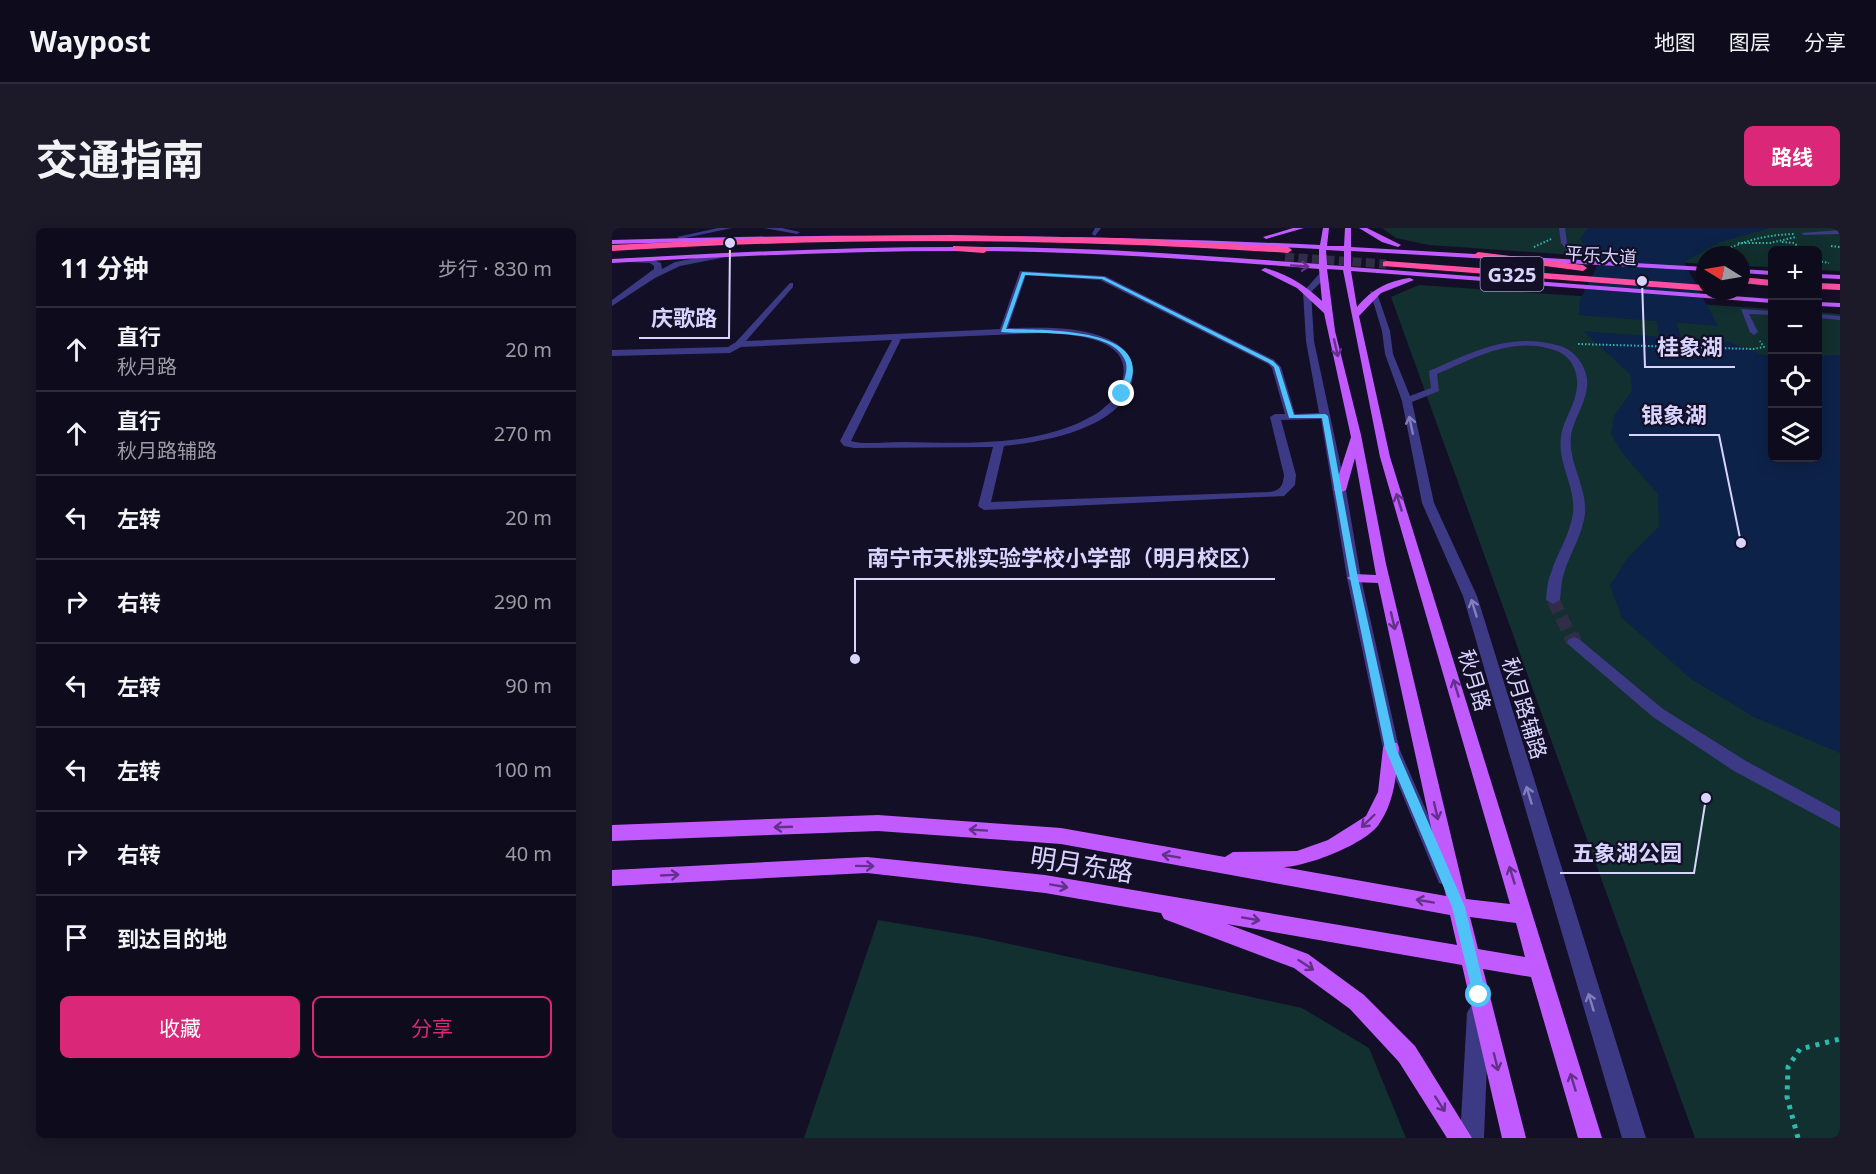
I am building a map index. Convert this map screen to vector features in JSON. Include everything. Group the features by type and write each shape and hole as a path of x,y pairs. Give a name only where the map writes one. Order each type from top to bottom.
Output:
{"highway":[{"path":"612,255 884,240 985,231"},
{"path":"612,248 776,239 1110,246 1286,253"},
{"path":"884,240 984,250"},
{"path":"1478,255 1630,273"},
{"name":"平乐大道","path":"1696,278 1386,261 1637,283 1696,278"},
{"path":"1481,279 1637,283"},
{"path":"1750,281 1768,283"},
{"path":"1822,286 1840,287"},
{"path":"1750,291 1768,292"},
{"path":"1822,295 1840,297"}],"main road":[{"path":"1232,240 1272,236 1301,228"},
{"path":"1326,228 1323,272 1329,313 1356,436 1383,579 1458,907 1514,1138"},
{"path":"1359,228 1396,245 1478,255"},
{"name":"秋月路","path":"1359,228 1347,247 1347,270 1385,457 1590,1138"},
{"path":"612,242 797,232 1096,231 1585,261 1696,277"},
{"path":"612,261 869,249 1107,252 1194,258 1323,272 1347,270 1768,301"},
{"path":"1194,258 1268,271 1295,282 1316,298 1329,313"},
{"path":"1750,272 1768,273"},
{"path":"1822,276 1840,277"},
{"path":"1355,316 1373,293 1392,283 1419,279 1481,279"},
{"path":"1822,304 1840,305"},
{"path":"1340,490 1356,436"},
{"path":"1354,578 1383,579"},
{"path":"1200,861 1297,859 1334,846 1372,820 1386,792 1391,748"},
{"name":"明月东路","path":"612,833 878,824 1061,836 1458,907 1524,915"},
{"name":"明月东路","path":"612,878 867,865 1045,884 1539,969"},
{"path":"1134,899 1301,961 1329,981 1356,1002 1407,1054 1460,1138"}],"street":[{"path":"680,237 729,228"},
{"path":"767,228 797,232"},
{"path":"1562,232 1564,243 1575,255"},
{"path":"1802,235 1840,232"},
{"path":"652,276 693,260 729,254"},
{"path":"612,304 658,270 658,265 652,261 627,260"},
{"path":"1323,272 1307,292 1310,341 1340,490 1354,578 1391,748 1458,907"},
{"path":"1003,331 1023,273 1102,278 1271,362 1276,367 1291,417"},
{"path":"612,353 730,350 739,344 790,285"},
{"name":"秋月路辅路","path":"1373,293 1386,331 1389,354 1407,401 1428,503 1470,596 1634,1138"},
{"path":"1754,332 1744,311 1768,313"},
{"path":"1822,316 1840,318"},
{"path":"739,344 1003,331 1072,332 1107,342 1121,351 1128,359 1130,370 1128,384 1122,394 1102,414 1073,428 1044,437 999,443 848,444 845,441 898,337"},
{"path":"1407,401 1436,389 1432,373 1498,345 1533,340 1567,351 1574,358 1582,384 1579,405 1568,425 1565,441 1579,503 1577,526 1556,576 1553,600"},
{"path":"1554,346 1574,344"},
{"path":"999,443 984,506 1269,495 1280,494 1289,485 1290,475 1275,417 1325,416"},
{"path":"1574,642 1658,713 1740,766 1840,822"},
{"path":"1472,1138 1479,995"}],"path":[{"path":"1534,248 1562,232"},
{"path":"1732,246 1766,235 1802,235"},
{"path":"1778,241 1802,235"},
{"path":"1738,243 1778,241 1794,243 1797,246"},
{"path":"1574,344 1753,349"},
{"path":"1798,1138 1787,1097 1788,1067 1800,1049 1840,1039"}],"green space":[{"path":"1382,228 1840,228 1840,271 1822,270 1822,246 1768,246 1768,267 1750,266 1750,246 1696,246 1696,263 1429,245 1396,238"},
{"path":"1419,285 1768,309 1768,462 1822,462 1822,312 1840,314 1840,1138 1695,1138 1391,297"},
{"path":"878,920 978,937 1302,1008 1369,1048 1406,1138 804,1138"}],"water":[{"path":"1588,228 1771,228 1713,246 1696,246 1696,255 1684,262 1696,285 1696,300 1704,300 1718,326 1579,315 1580,300 1603,255 1589,254 1580,238"},
{"path":"1583,331 1728,342 1768,356 1768,462 1822,462 1822,356 1840,355 1840,753 1754,717 1691,679 1622,618 1610,586 1626,560 1659,526 1658,494 1623,454 1611,434 1614,416 1632,391 1630,374"}],"waterway":[{"path":"1682,228 1658,239 1651,250 1674,356 1692,380"}],"tunnel":[{"path":"1285,257 1386,264"},
{"path":"1553,600 1571,637"},
{"path":"1571,635 1574,642"}],"place":[{"name":"庆歌路","path":"730,243"},
{"name":"桂象湖","path":"1642,281"},
{"name":"银象湖","path":"1741,543"},
{"name":"南宁市天桃实验学校小学部（明月校区）","path":"855,659"},
{"name":"五象湖公园","path":"1706,798"}],"route":[{"path":"1122,394 1128,384 1130,370 1128,359 1121,351 1107,342 1072,332 1003,331 1023,273 1084,275 1102,278 1271,362 1276,367 1291,417 1325,416 1354,578 1391,748 1458,907 1479,995"}]}
